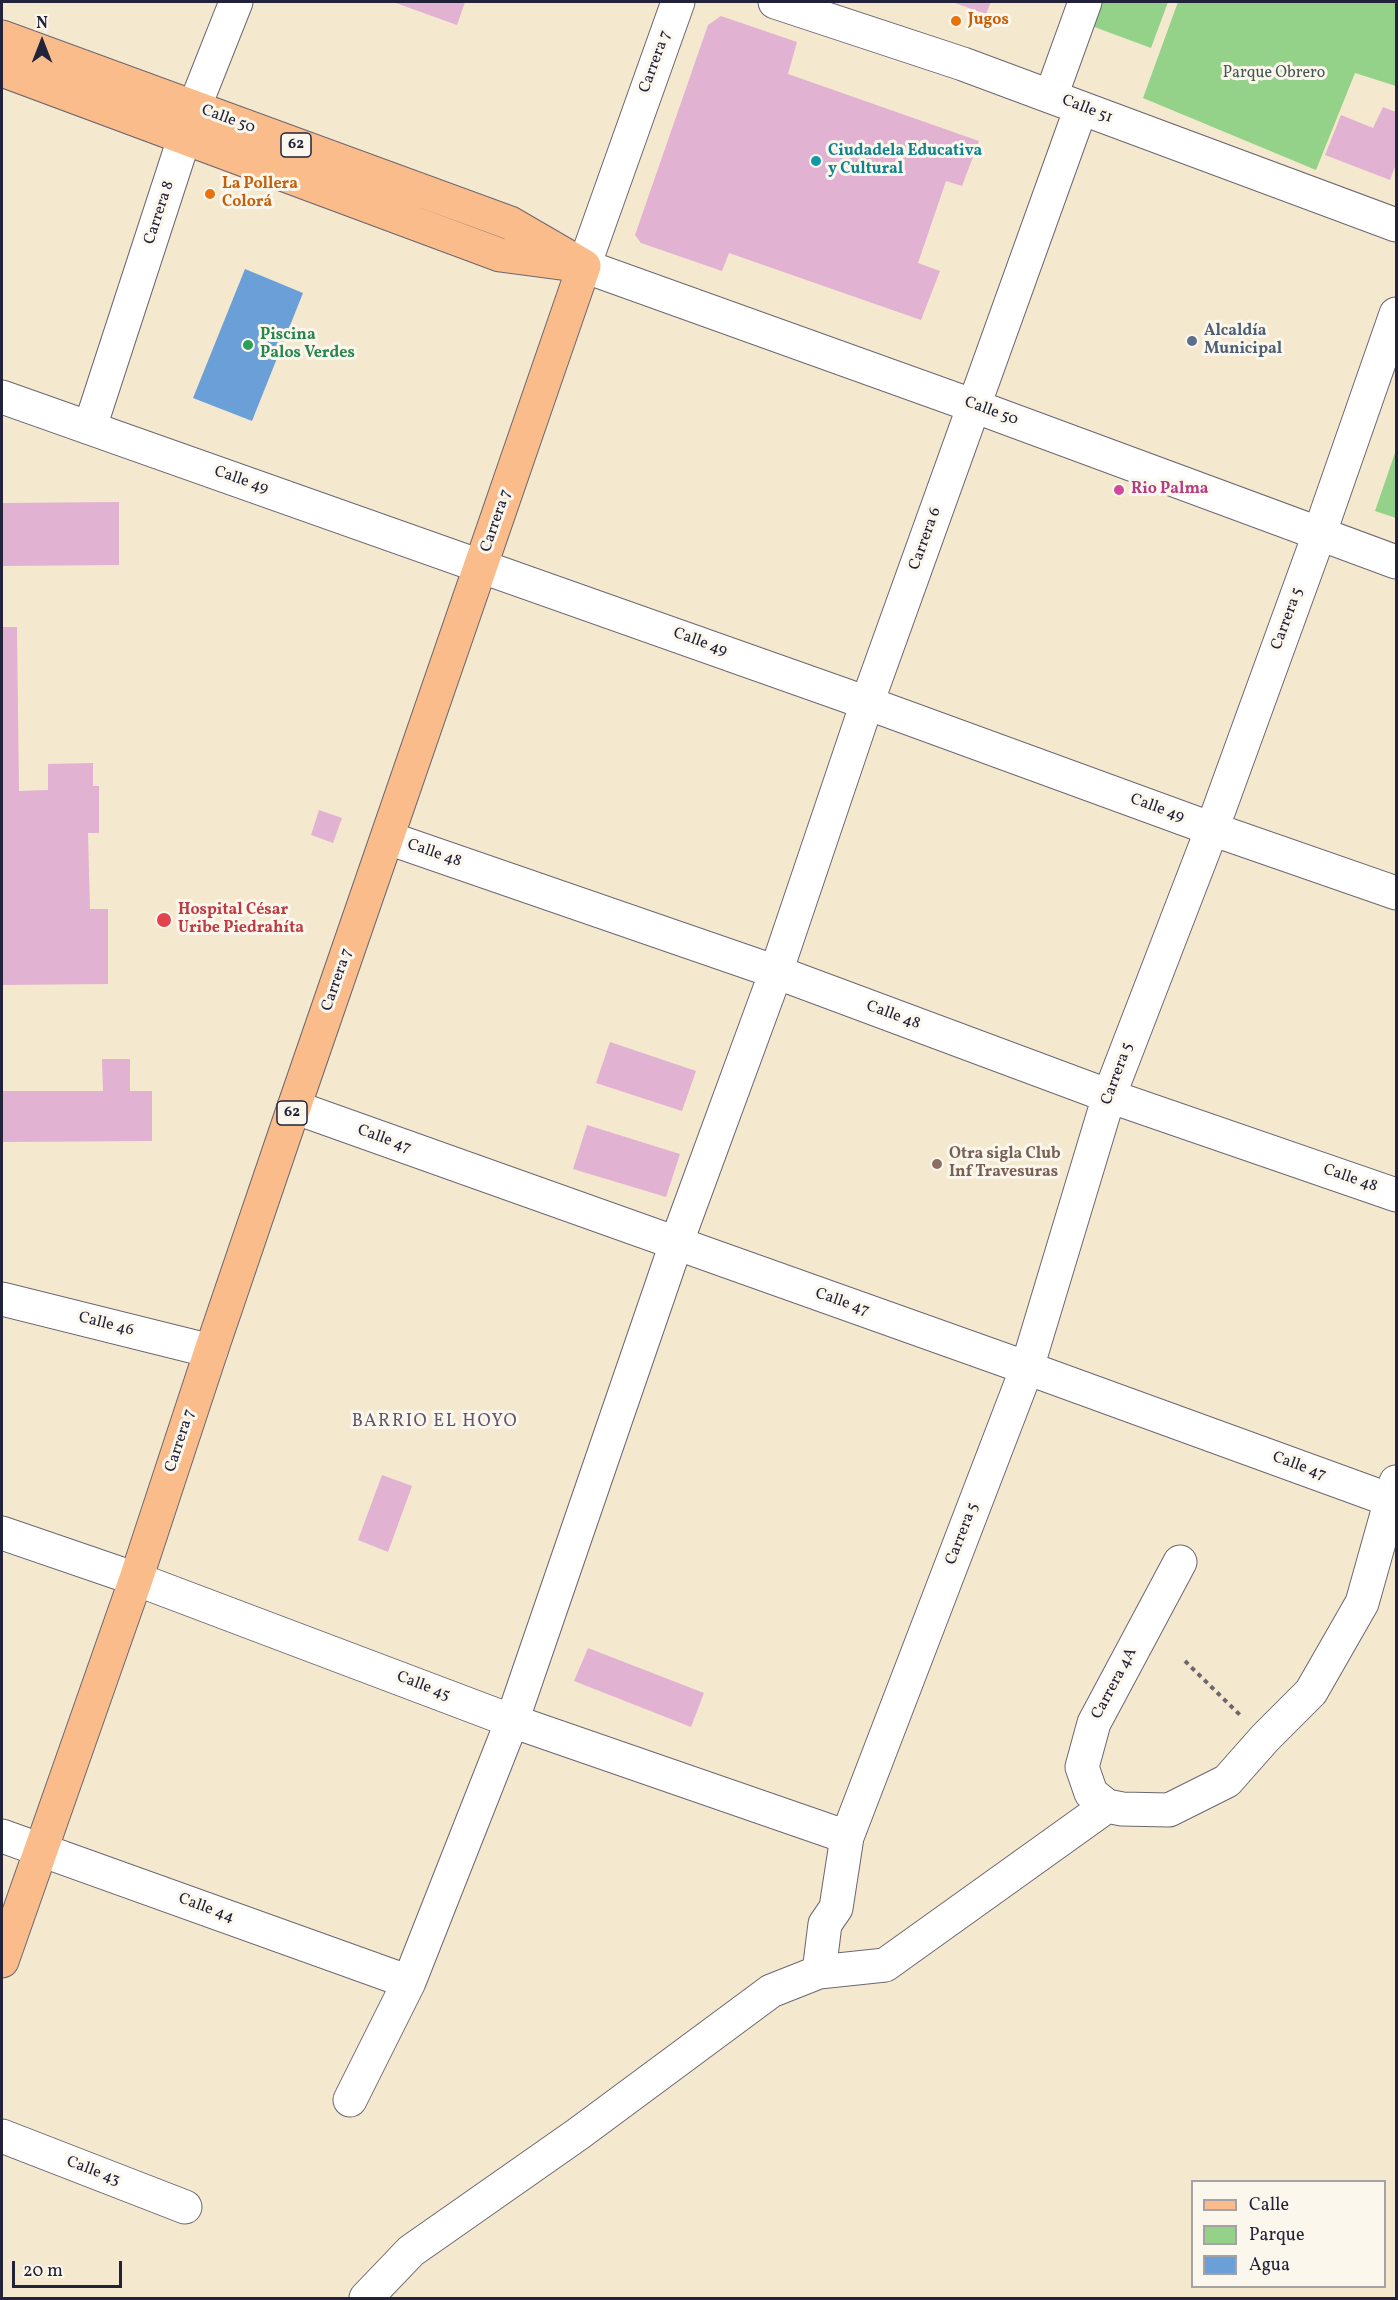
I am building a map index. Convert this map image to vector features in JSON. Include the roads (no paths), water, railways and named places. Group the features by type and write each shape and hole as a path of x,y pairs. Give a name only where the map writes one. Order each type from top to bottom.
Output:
{"main road":[{"name":"Calle 50","path":"2,37 189,122"},
{"name":"Calle 50","path":"2,70 189,122 510,223 584,266"},
{"name":"Carrera 7","path":"2,1960 136,1579 210,1351 584,266"}],"street":[{"name":"Carrera 8","path":"90,427 189,122 236,2"},
{"name":"Carrera 7","path":"584,266 678,2"},
{"name":"Calle 51","path":"775,2 916,48 1051,96 1396,225"},
{"path":"1051,96 1085,2"},
{"name":"Carrera 6","path":"350,2100 409,1983 513,1721 676,1244 776,972 867,703 1081,108"},
{"name":"Calle 50","path":"584,266 1320,532 1396,562"},
{"name":"Carrera 5","path":"819,1972 825,1924 836,1908 847,1837 1027,1368 1109,1096 1212,829 1396,314"},
{"name":"Calle 49","path":"2,397 1396,893"},
{"name":"Calle 48","path":"388,838 776,972 1109,1096 1396,1195"},
{"name":"Calle 47","path":"294,1107 1027,1368 1393,1491"},
{"name":"Calle 46","path":"2,1299 210,1351"},
{"path":"366,2298 411,2251 578,2134 771,1991 819,1972 885,1965 1107,1806 1122,1809 1169,1810 1227,1781 1265,1738 1311,1692 1362,1603 1393,1491"},
{"name":"Calle 45","path":"2,1533 136,1579 513,1721 847,1837"},
{"name":"Carrera 4A","path":"1107,1806 1091,1793 1082,1767 1094,1722 1180,1562"},
{"name":"Calle 44","path":"2,1836 409,1983"},
{"name":"Calle 43","path":"2,2136 185,2207"}],"water":[{"name":"Piscina Palos Verdes","path":"245,269 303,293 252,421 193,398"}],"place":[{"name":"Jugos","path":"956,21"},
{"name":"Ciudadela Educativa y Cultural","path":"816,161"},
{"name":"La Pollera Colorá","path":"210,194"},
{"name":"Alcaldía Municipal","path":"1192,341"},
{"name":"Piscina Palos Verdes","path":"248,345"},
{"name":"Rio Palma","path":"1119,490"},
{"name":"Hospital César Uribe Piedrahíta","path":"164,920"},
{"name":"Otra sigla Club Inf Travesuras","path":"937,1164"}],"district":[{"name":"BARRIO EL HOYO","path":"435,1423"}],"park label":[{"name":"Parque Obrero","path":"1274,74"}]}
